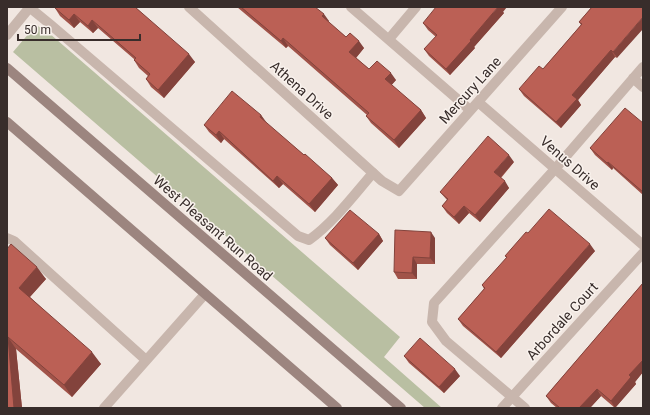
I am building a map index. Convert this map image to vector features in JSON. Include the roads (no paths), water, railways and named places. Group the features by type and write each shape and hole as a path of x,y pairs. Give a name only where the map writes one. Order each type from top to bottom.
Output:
{"main road":[{"name":"West Pleasant Run Road","path":"7,68 401,408"},
{"path":"7,122 337,408"}],"street":[{"path":"7,35 29,7 51,24 298,236 309,240 319,233 340,212 373,173"},
{"name":"Athena Drive","path":"189,7 382,181 399,191"},
{"path":"351,7 470,110"},
{"path":"388,39 416,7"},
{"name":"Mercury Lane","path":"399,191 562,7"},
{"path":"525,408 446,341 432,322 434,303 555,169 643,67"},
{"path":"633,78 643,87"},
{"name":"Venus Drive","path":"478,102 643,245"},
{"path":"7,238 14,240 146,360"},
{"name":"Arbordale Court","path":"502,408 643,253"},
{"path":"104,408 205,294"}]}
